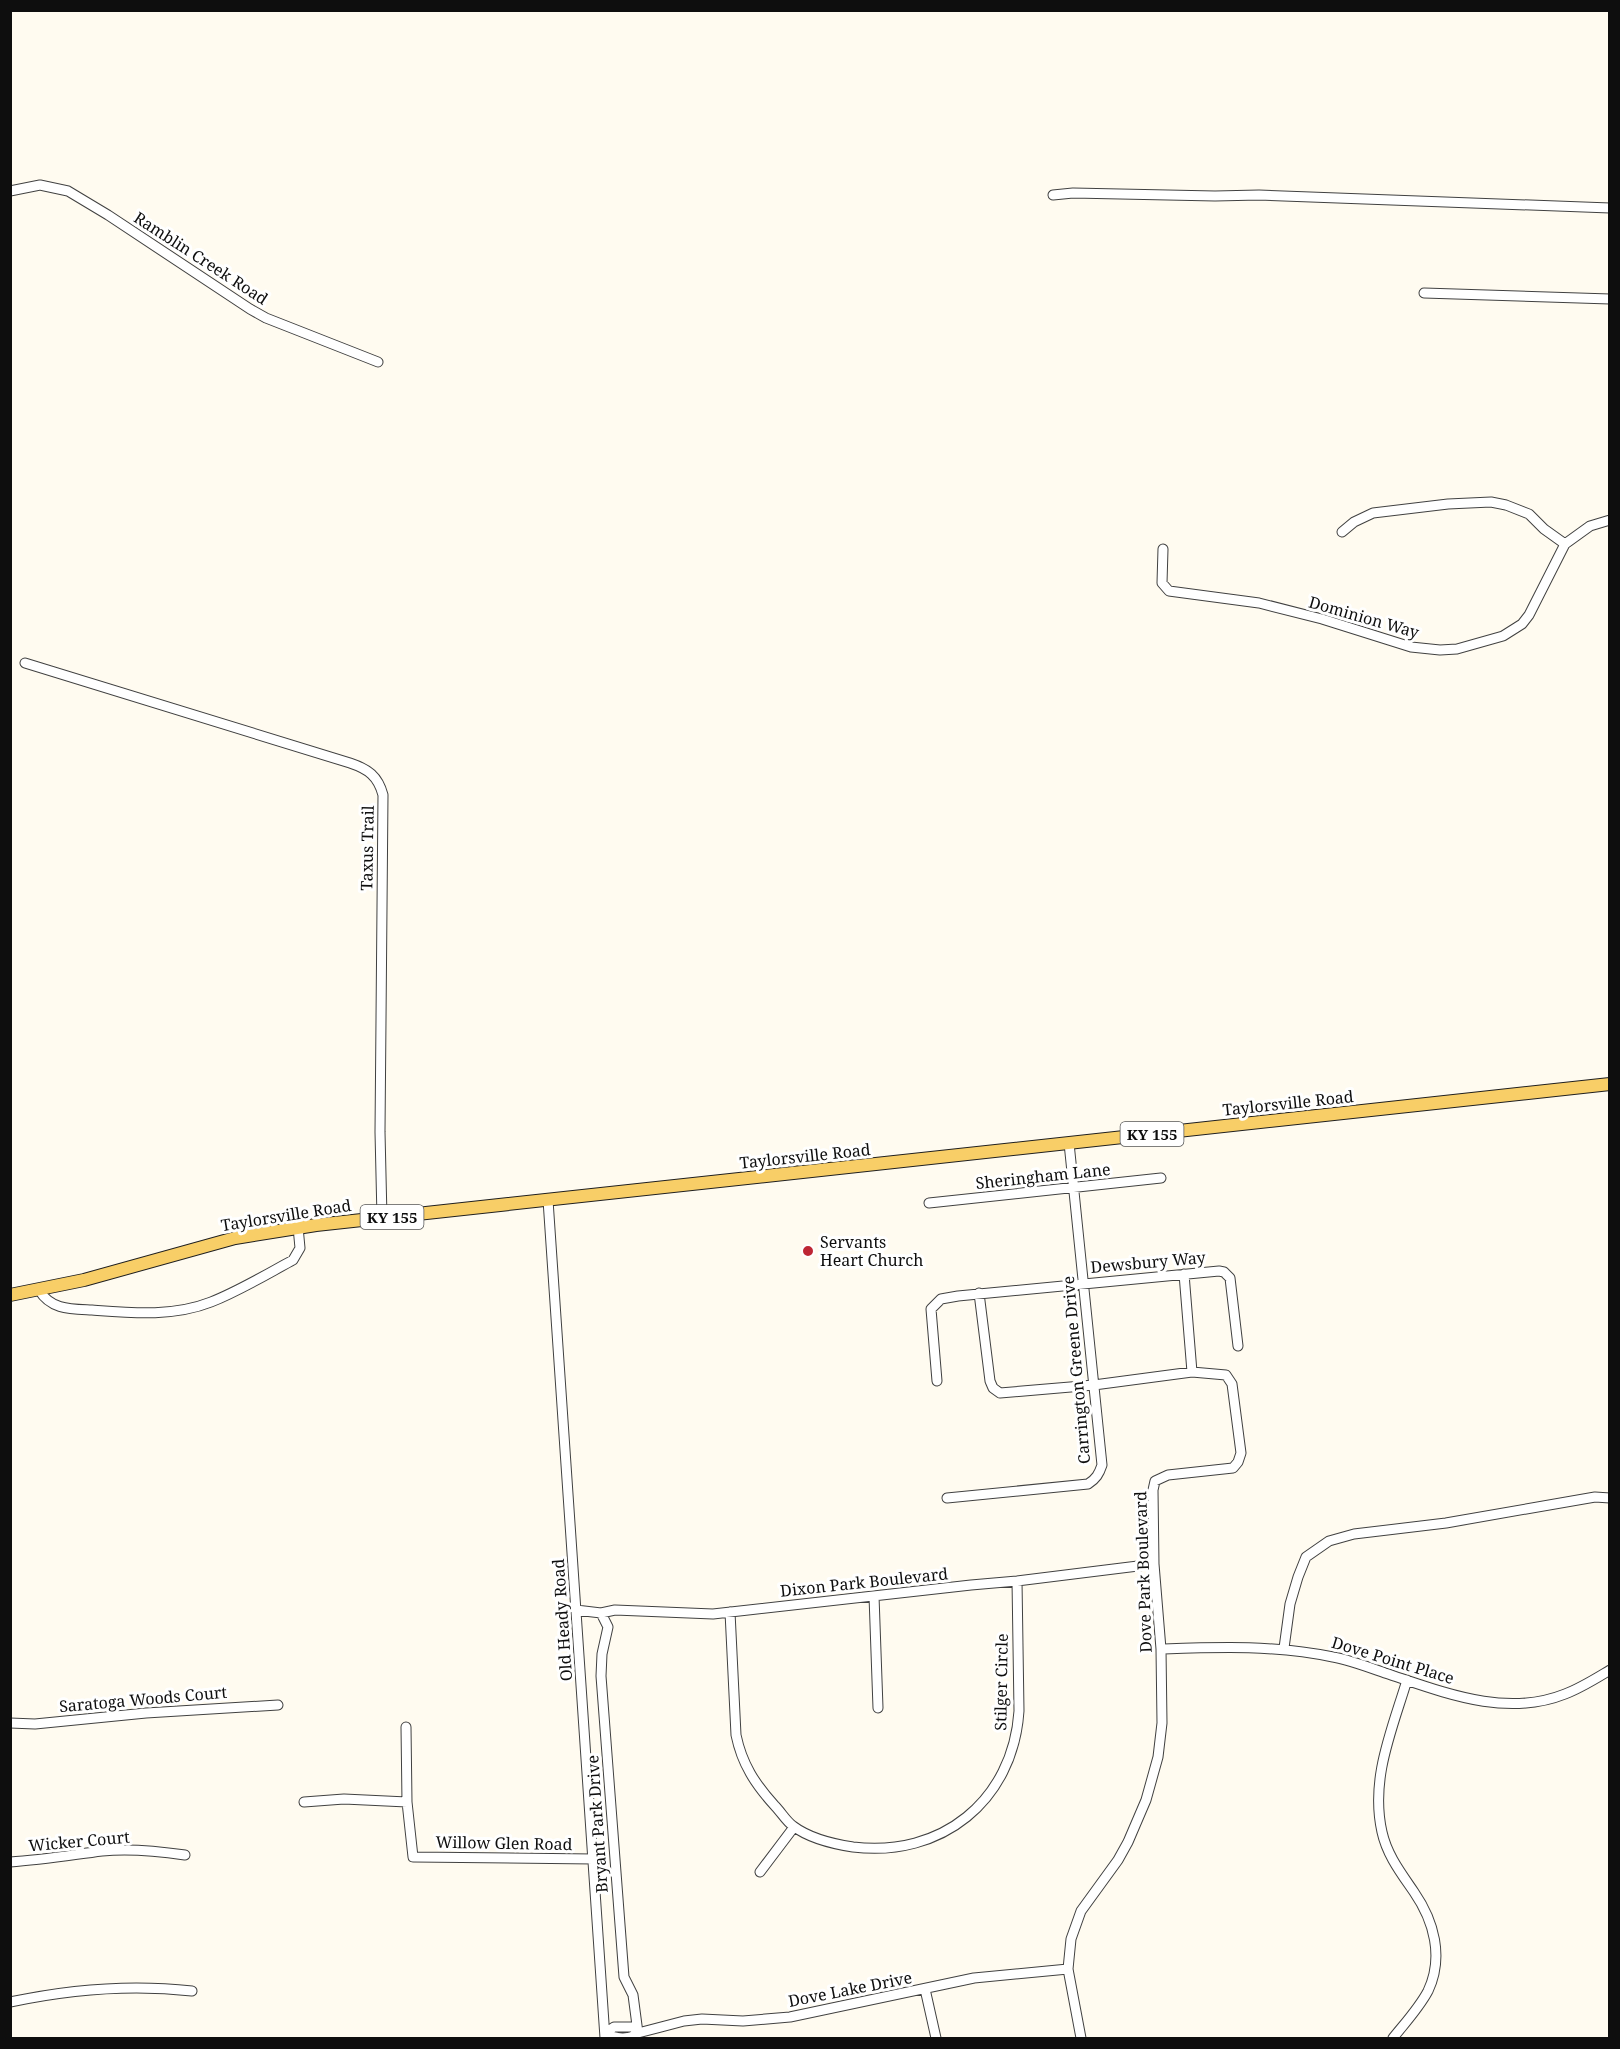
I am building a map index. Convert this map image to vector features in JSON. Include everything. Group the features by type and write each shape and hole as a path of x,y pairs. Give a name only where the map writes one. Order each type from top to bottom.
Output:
{"main road":[{"name":"Taylorsville Road","path":"10,1295 95,1277 217,1243 298,1227 1610,1084"}],"street":[{"name":"Ramblin Creek Road","path":"10,191 40,185 69,191 266,318 378,362"},
{"path":"1053,195 1073,193 1259,195 1610,208"},
{"path":"1424,293 1610,299"},
{"path":"1342,532 1354,522 1373,513 1483,502 1506,505 1529,514 1544,529 1565,544"},
{"name":"Dominion Way","path":"1162,549 1162,583 1169,591 1259,603 1322,619 1411,647 1440,651 1495,639 1513,631 1529,615 1565,544 1590,526 1610,519"},
{"name":"Taxus Trail","path":"25,663 350,763 368,770 377,778 382,795 380,1113 382,1218"},
{"name":"Carrington Greene Drive","path":"948,1498 1088,1484 1095,1479 1102,1465 1070,1143"},
{"name":"Sheringham Lane","path":"929,1203 1161,1178"},
{"name":"Old Heady Road","path":"548,1200 605,2036"},
{"path":"39,1290 49,1302 62,1308 142,1314 185,1309 212,1302 294,1260 300,1248 298,1227"},
{"name":"Dewsbury Way","path":"938,1380 931,1309 941,1299 979,1293 1224,1272 1230,1278 1238,1346"},
{"path":"1184,1274 1192,1372"},
{"name":"Dove Park Boulevard","path":"979,1293 990,1381 993,1388 1000,1393 1094,1385 1192,1372 1226,1376 1232,1384 1241,1453 1238,1462 1233,1468 1168,1475 1155,1481 1152,1490 1154,1564 1161,1649 1161,1723 1158,1757 1138,1820 1123,1851 1081,1911 1071,1939 1068,1970 1082,2038"},
{"path":"1284,1648 1290,1604 1306,1557 1329,1541 1354,1534 1446,1523 1595,1497 1610,1498"},
{"name":"Dixon Park Boulevard","path":"576,1610 601,1613 615,1610 713,1614 1154,1564"},
{"name":"Stilger Circle","path":"730,1612 736,1735 740,1754 756,1785 794,1827 842,1845 879,1850 911,1845 945,1832 963,1821 989,1794 1006,1763 1017,1730 1017,1581"},
{"path":"874,1596 878,1708"},
{"name":"Bryant Park Drive","path":"601,1613 608,1627 602,1654 601,1676 624,1977 633,1995 638,2033"},
{"name":"Dove Point Place","path":"1161,1649 1284,1648 1336,1657 1472,1700 1512,1704 1529,1703 1564,1694 1610,1670"},
{"path":"1393,2038 1427,1992 1436,1966 1433,1928 1421,1902 1388,1851 1380,1818 1379,1787 1382,1765 1407,1680"},
{"name":"Saratoga Woods Court","path":"10,1723 35,1724 212,1707 278,1705"},
{"path":"304,1802 344,1799 407,1802 406,1727"},
{"name":"Willow Glen Road","path":"407,1802 413,1857 594,1859"},
{"path":"760,1872 794,1827"},
{"name":"Wicker Court","path":"10,1862 104,1851 140,1850 185,1855"},
{"name":"Dove Lake Drive","path":"605,2036 614,2027 633,2027 638,2033 684,2021 702,2019 743,2021 790,2017 974,1978 1068,1970"},
{"path":"10,2002 56,1993 105,1988 192,1991"},
{"path":"925,1989 936,2038"}],"place":[{"name":"Servants Heart Church","path":"808,1251"}]}
